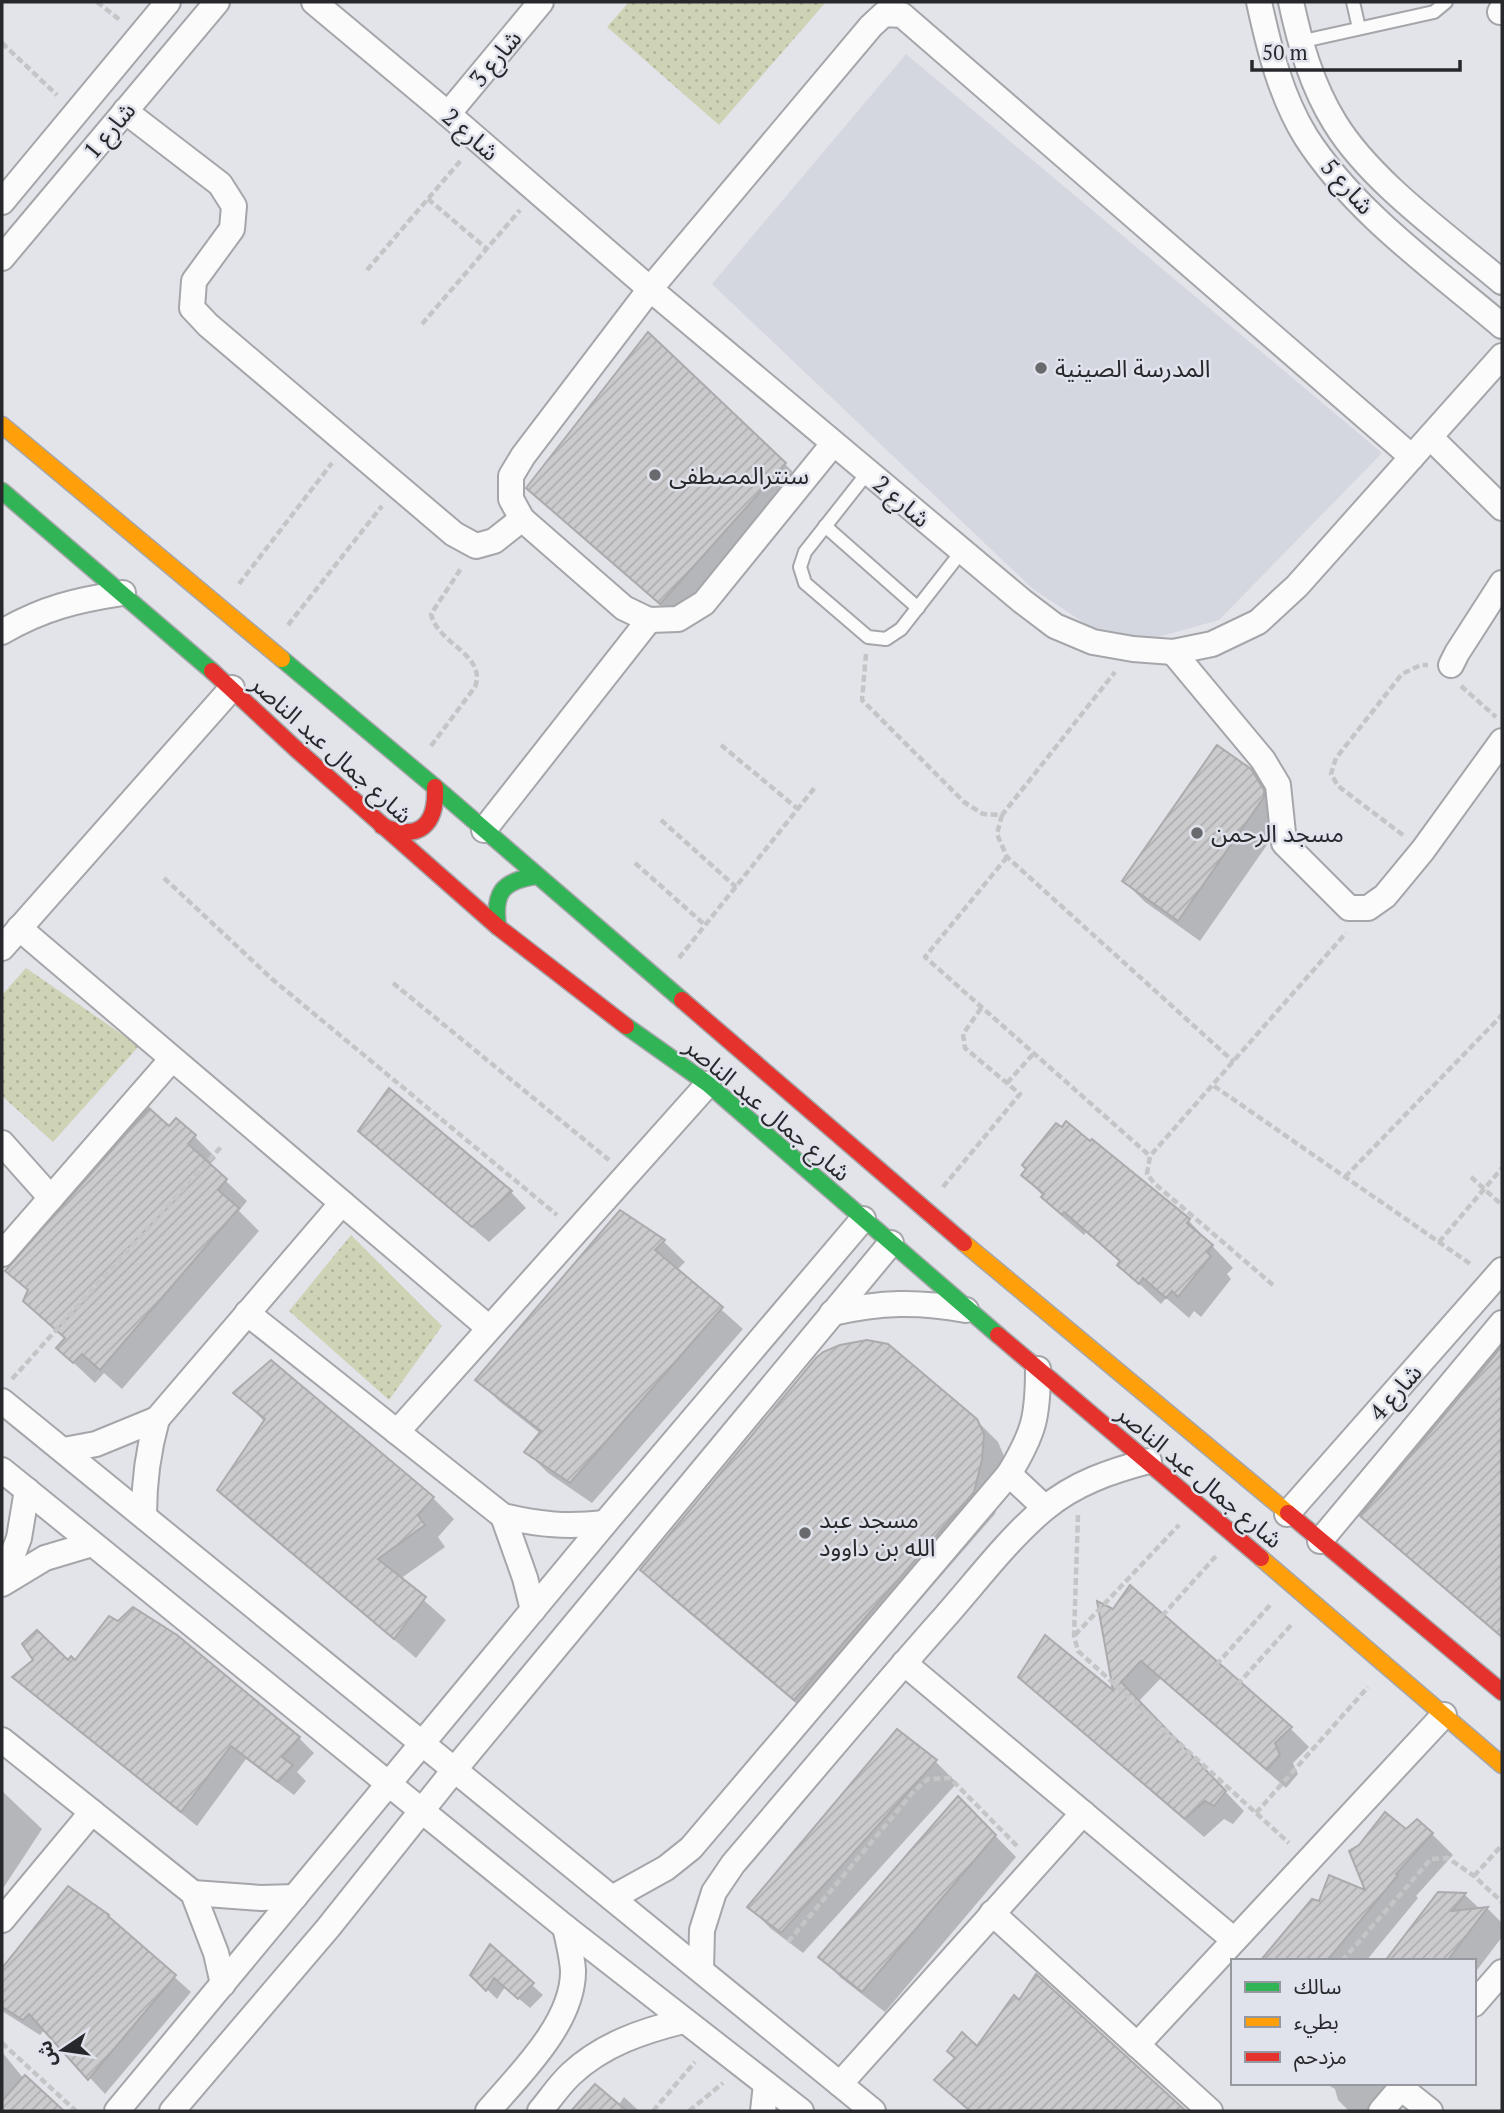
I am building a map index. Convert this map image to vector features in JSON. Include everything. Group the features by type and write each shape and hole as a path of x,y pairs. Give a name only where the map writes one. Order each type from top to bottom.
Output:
{"main road":[{"name":"شارع جمال عبد الناصر","path":"2,425 435,787 925,1210 1502,1692"},
{"name":"شارع جمال عبد الناصر","path":"2,491 232,688 296,749 498,927 617,1019 708,1084 968,1310 1236,1535 1502,1765"},
{"path":"382,826 398,833 415,831 430,821 436,805 435,787"},
{"path":"498,927 494,908 501,890 516,878 536,876"}],"street":[{"name":"شارع 1","path":"2,202 168,2"},
{"name":"شارع 1","path":"2,258 216,2"},
{"name":"شارع 2","path":"314,2 962,551 1055,626 1093,642 1173,652 1212,644 1258,622 1297,586 1502,356"},
{"name":"شارع 3","path":"448,114 541,2"},
{"name":"شارع 5","path":"1259,2 1279,81 1306,136 1342,185 1386,227 1502,326"},
{"name":"شارع 5","path":"1291,2 1299,42 1335,123 1366,163 1502,282"},
{"path":"833,444 704,603 678,619 649,620 624,608 522,519 511,499 512,476 523,456 650,289 871,26 884,14 902,15 1412,457"},
{"path":"125,111 220,184 234,206 232,229 194,281 192,309 454,534 476,546 494,541 522,519"},
{"path":"1430,437 1502,508"},
{"path":"1451,665 1502,583"},
{"path":"2,632 27,617 74,601 123,593"},
{"path":"484,830 649,620"},
{"path":"1173,652 1263,760 1278,785 1284,843 1349,908 1368,908 1385,896 1423,850 1502,741"},
{"path":"2,948 232,688"},
{"path":"19,928 489,1328"},
{"path":"2,1254 173,1059"},
{"path":"397,1432 708,1084"},
{"path":"2,1143 51,1198"},
{"path":"144,1515 144,1482 157,1419 342,1203"},
{"path":"117,2111 605,1523 863,1219"},
{"path":"172,2111 328,1928 455,1769 891,1243"},
{"name":"شارع 4","path":"1287,1514 1498,1274"},
{"path":"832,1314 864,1306 899,1302 968,1310"},
{"path":"247,1313 503,1516 536,1524 571,1527 605,1523"},
{"name":"شارع 4","path":"1320,1541 1502,1323"},
{"path":"612,1898 657,1873 691,1848 1009,1474 1028,1443 1038,1407 1038,1369"},
{"path":"6,1390 64,1450 873,2111"},
{"path":"64,1450 96,1444 157,1419"},
{"path":"701,1970 702,1930 714,1892 733,1864 904,1663 1019,1533 1045,1508 1077,1486 1112,1470 1149,1461"},
{"path":"2,1470 565,1927 801,2111"},
{"path":"1009,1474 1045,1508"},
{"path":"2,1583 19,1538 27,1490"},
{"path":"503,1516 525,1577 533,1610"},
{"path":"2,1583 45,1558 92,1544"},
{"path":"904,1663 1234,1940"},
{"path":"1137,2045 1444,1715"},
{"path":"2,1740 193,1893 216,1953 223,1984"},
{"path":"2,1920 92,1812"},
{"path":"840,2084 1083,1813"},
{"path":"193,1893 261,1898 295,1897"},
{"path":"992,1913 1210,2111"},
{"path":"488,2111 539,2052 564,2014 573,1971 565,1927"},
{"path":"1476,2002 1502,1972"},
{"path":"540,2111 571,2074 605,2049 643,2031 683,2021"},
{"path":"763,2111 766,2084"},
{"path":"1381,2111 1403,2086 1430,2111"}],"lane":[{"path":"1353,2 1359,28"},
{"path":"1299,42 1434,12 1446,2"},
{"path":"868,472 805,552 800,567 805,583 868,637 886,639 901,629 962,551"},
{"path":"825,526 918,608"}],"path":[{"path":"2,43 76,113"},
{"path":"367,270 478,140"},
{"path":"422,324 537,191"},
{"path":"428,199 487,248"},
{"path":"220,609 348,443"},
{"path":"269,650 398,486"},
{"path":"414,770 475,687 479,677 475,664 433,624 431,614 476,546"},
{"path":"868,637 862,700 964,802 983,814 1002,815"},
{"path":"1133,649 1002,815 997,834 1007,857 1234,1062"},
{"path":"1423,850 1338,786 1331,774 1336,758 1402,674 1421,665 1451,665 1454,679 1502,722"},
{"path":"721,745 798,809"},
{"path":"662,981 816,786"},
{"path":"661,820 736,887"},
{"path":"1007,857 925,957 1150,1156"},
{"path":"635,863 705,925"},
{"path":"164,878 272,979 577,1231"},
{"path":"1273,1285 1154,1184 1147,1174 1150,1156 1368,908"},
{"path":"393,983 627,1175"},
{"path":"925,1210 1020,1094 965,1048 963,1034 982,1007"},
{"path":"1345,1177 1502,1015"},
{"path":"1007,1083 1034,1053"},
{"path":"1214,1086 1439,1242 1498,1274"},
{"path":"6,1390 221,1147"},
{"path":"1439,1242 1502,1168"},
{"path":"1471,1177 1502,1205"},
{"path":"1077,1486 1079,1536 1074,1636 1078,1651 1308,1861"},
{"path":"1074,1636 1199,1504"},
{"path":"1162,1616 1236,1535"},
{"path":"1216,1665 1291,1583"},
{"path":"1237,1685 1313,1602"},
{"path":"1256,1812 1387,1666"},
{"path":"788,1942 914,1791 928,1779 950,1778 1035,1866"},
{"path":"1474,1876 1502,1845"},
{"path":"1344,1959 1431,1859 1448,1858 1474,1876 1502,1902"},
{"path":"653,2111 712,2042"},
{"path":"2,2043 76,2111"},
{"path":"689,2111 743,2066"}],"shaded area":[{"name":"المدرسة الصينية","path":"906,54 1382,453 1219,620 1158,637 1123,636 1089,626 1033,589 712,284"}],"green space":[{"path":"629,2 826,2 719,125 607,27"},
{"path":"26,968 139,1046 53,1142 2,1096 2,995"},
{"path":"351,1235 442,1326 389,1400 289,1311"}],"building":[{"name":"سنترالمصطفى","path":"648,332 786,463 660,604 526,488"},
{"name":"مسجد الرحمن","path":"1217,745 1251,769 1264,790 1264,797 1178,921 1122,881"},
{"path":"389,1088 512,1191 472,1227 358,1131"},
{"path":"149,1108 169,1126 176,1118 196,1135 188,1144 227,1179 218,1190 239,1208 100,1370 82,1354 73,1363 56,1348 65,1338 23,1301 28,1290 5,1271"},
{"path":"1066,1121 1190,1219 1187,1223 1213,1245 1207,1252 1211,1256 1178,1297 1172,1291 1166,1298 1143,1278 1139,1284 1117,1265 1120,1261 1064,1212 1062,1215 1041,1197 1044,1194 1021,1175 1026,1169 1022,1165 1056,1123 1062,1127"},
{"path":"620,1210 665,1240 655,1250 723,1307 570,1483 524,1452 541,1431 475,1380"},
{"name":"مسجد عبد الله بن داوود","path":"867,1340 888,1344 977,1419 984,1434 982,1460 974,1492 794,1700 640,1570 816,1358 840,1345"},
{"path":"1502,1346 1502,1637 1360,1516"},
{"path":"271,1360 434,1497 418,1515 425,1525 378,1559 426,1597 394,1639 217,1490 265,1419 233,1393"},
{"path":"1130,1585 1292,1727 1275,1743 1280,1755 1267,1770 1141,1661 1121,1682 1226,1791 1214,1806 1205,1801 1185,1819 1018,1677 1045,1635 1113,1690 1097,1601 1113,1609"},
{"path":"133,1607 177,1635 300,1737 282,1757 293,1765 278,1782 231,1746 181,1812 12,1677 33,1660 22,1644 37,1630 68,1660 71,1656 75,1660 109,1616 118,1621"},
{"path":"897,1729 937,1760 781,1933 747,1907"},
{"path":"958,1796 996,1835 862,1992 818,1957"},
{"path":"1385,1812 1406,1829 1417,1819 1433,1833 1396,1874 1398,1875 1329,1959 1262,1959 1312,1899 1319,1901 1329,1875 1365,1890 1349,1851 1359,1845"},
{"path":"68,1886 109,1915 176,1975 88,2080 29,2014 23,2020 2,2007 2,1968"},
{"path":"1438,1892 1466,1893 1452,1911 1488,1907 1449,1959 1387,1959"},
{"path":"490,1944 534,1983 518,1999 494,1978 486,1991 470,1975"},
{"path":"1036,1974 1186,2111 970,2111 934,2080 955,2058 947,2051 962,2032 977,2046 1014,1995 1019,2000"},
{"path":"25,2075 64,2111 2,2111 2,2101"},
{"path":"595,2084 627,2111 571,2111"}],"traffic: fast":[{"path":"2,491 212,671"},
{"path":"282,659 682,1000"},
{"path":"498,927 497,905 502,891 515,881 536,876"},
{"path":"626,1026 708,1084 998,1335"}],"traffic: slow":[{"path":"2,425 282,659"},
{"path":"964,1243 1288,1513"},
{"path":"1261,1558 1502,1765"}],"traffic: jam":[{"path":"212,671 498,927 626,1026"},
{"path":"382,826 406,832 423,827 433,811 435,787"},
{"path":"682,1000 964,1243"},
{"path":"998,1335 1261,1558"},
{"path":"1288,1513 1502,1692"}],"place":[{"name":"المدرسة الصينية","path":"1041,368"},
{"name":"سنترالمصطفى","path":"655,475"},
{"name":"مسجد الرحمن","path":"1197,833"},
{"name":"مسجد عبد الله بن داوود","path":"805,1533"}]}
